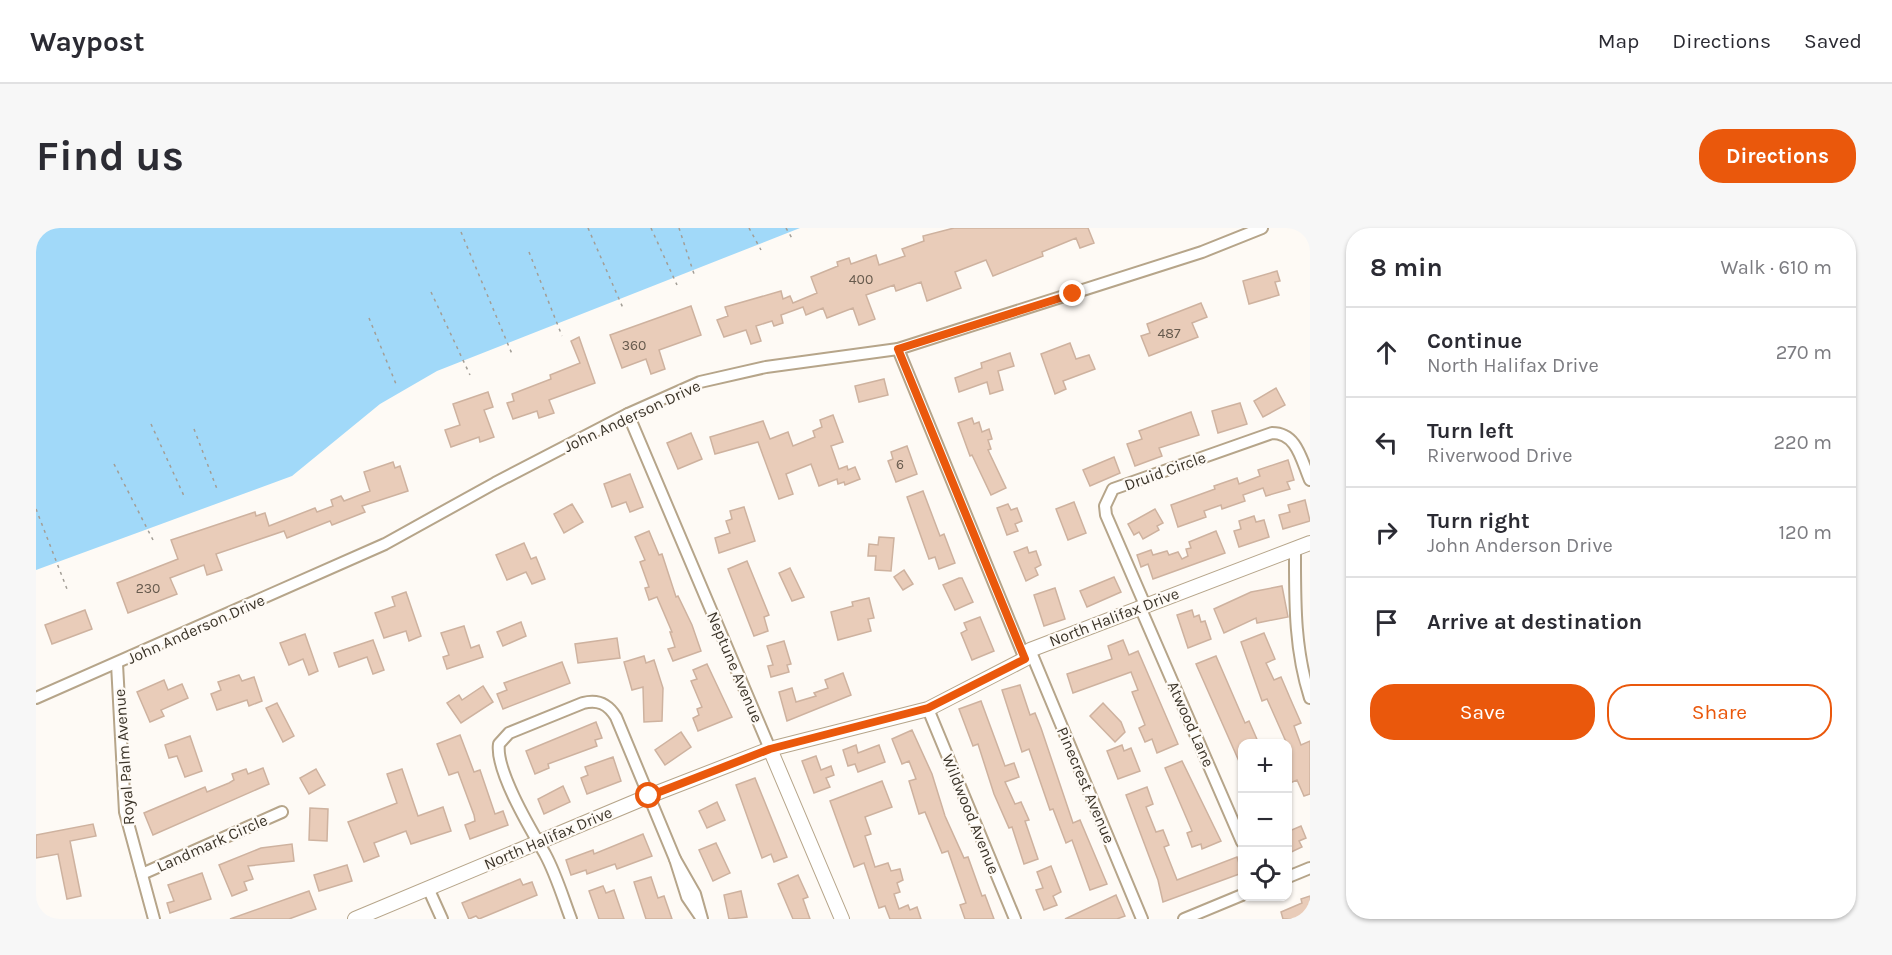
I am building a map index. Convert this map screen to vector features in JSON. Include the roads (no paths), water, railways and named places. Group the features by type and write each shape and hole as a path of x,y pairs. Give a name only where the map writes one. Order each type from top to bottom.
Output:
{"street":[{"name":"John Anderson Drive","path":"36,698 385,544 495,483 628,414 700,382 777,365 898,349 1202,252 1262,228"},
{"name":"Pinecrest Avenue","path":"898,349 1027,655 1142,919"},
{"name":"Neptune Avenue","path":"628,414 842,919"},
{"name":"Druid Circle","path":"1142,606 1106,515 1105,506 1113,489 1272,432 1283,433 1294,441 1310,480"},
{"name":"North Halifax Drive","path":"355,919 649,796 770,749 928,708 1027,655 1142,606 1310,543"},
{"path":"1295,549 1295,629 1300,666 1310,698"},
{"name":"Atwood Lane","path":"1142,606 1238,833"},
{"name":"Royal Palm Avenue","path":"117,664 125,812 154,919"},
{"path":"571,919 499,756 499,744 509,733 583,703 602,703 616,717 675,860 691,886 703,919"},
{"name":"Wildwood Avenue","path":"928,708 1015,919"},
{"name":"Landmark Circle","path":"142,874 282,812"},
{"path":"1292,875 1310,868"},
{"path":"428,888 442,919"},
{"path":"1184,919 1238,897"}],"water":[{"path":"36,228 800,228 437,371 380,404 292,476 36,570"}]}
